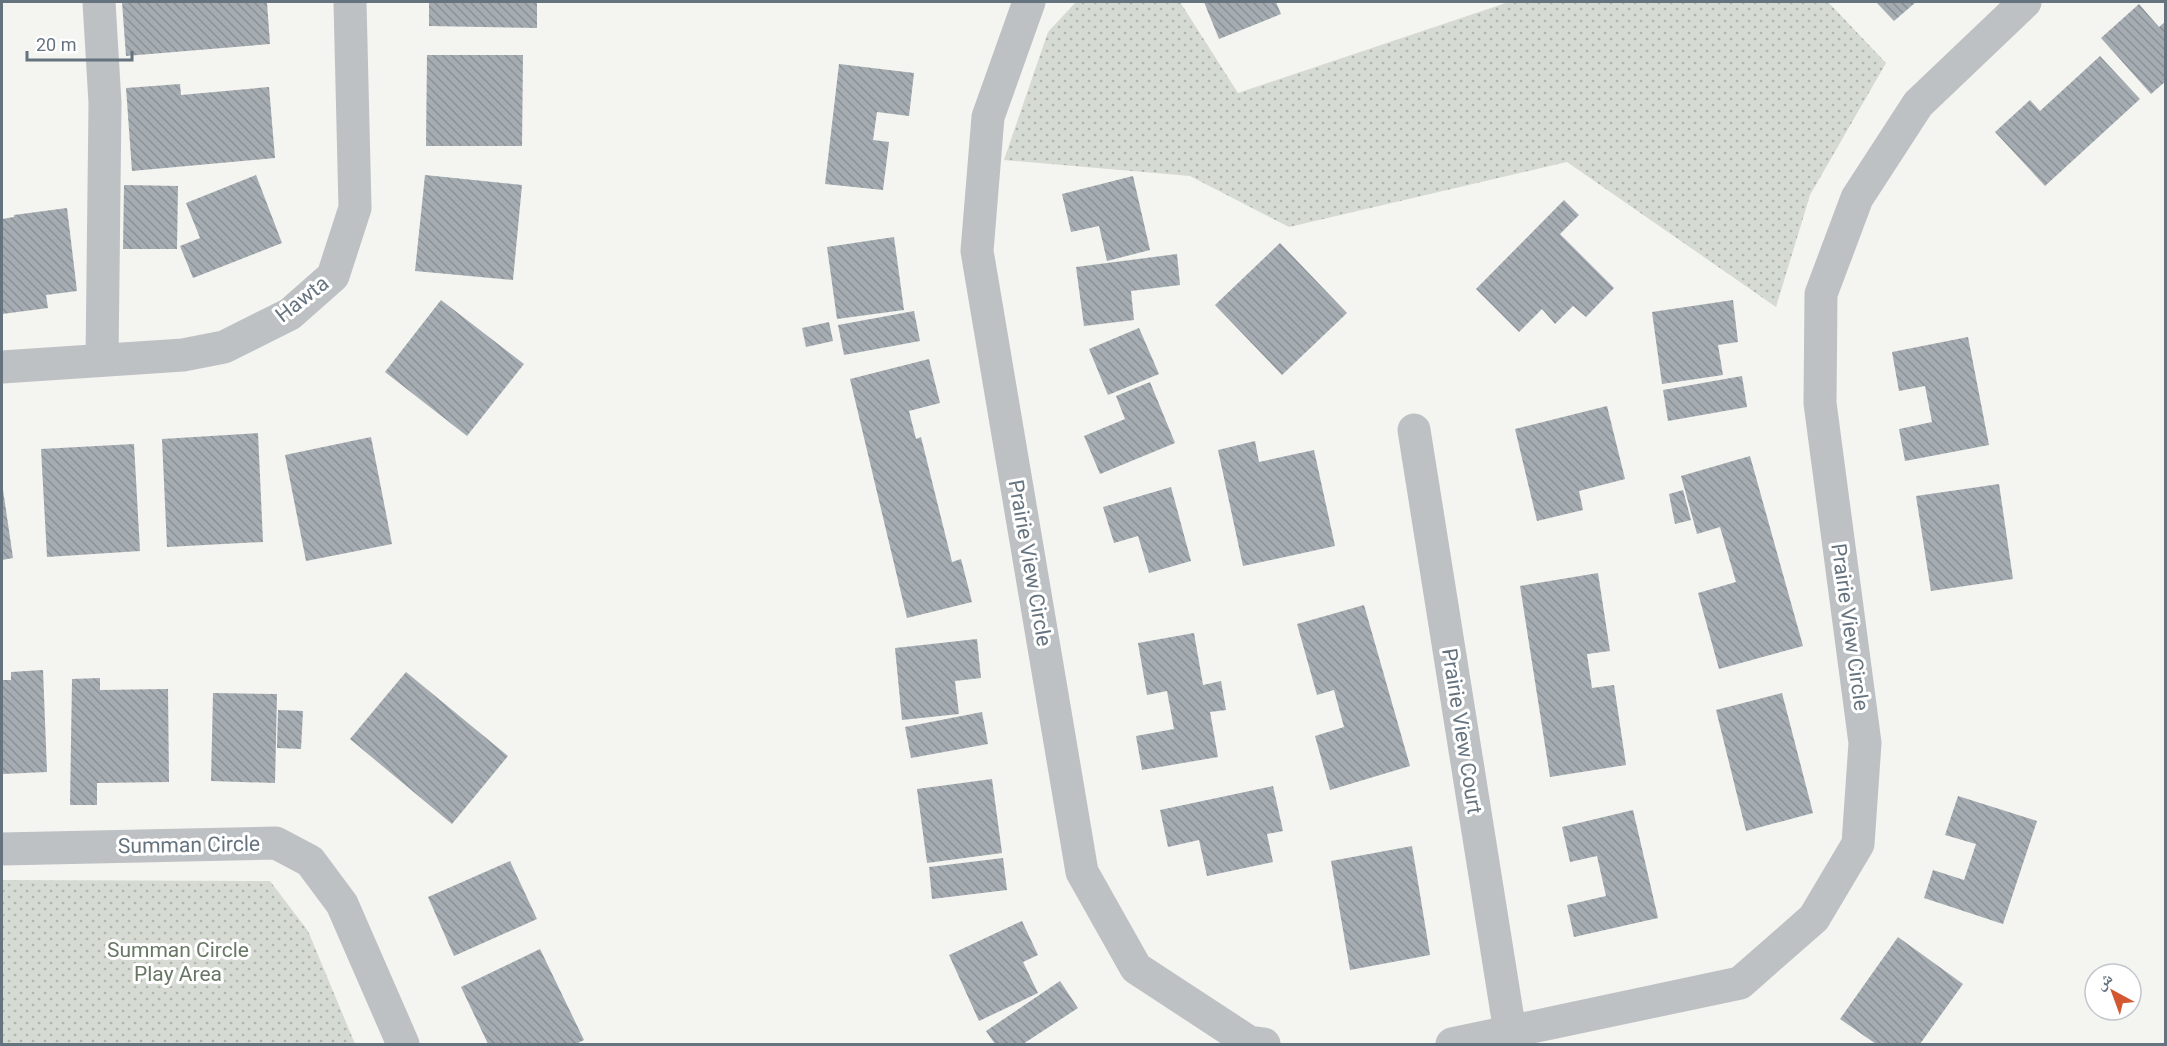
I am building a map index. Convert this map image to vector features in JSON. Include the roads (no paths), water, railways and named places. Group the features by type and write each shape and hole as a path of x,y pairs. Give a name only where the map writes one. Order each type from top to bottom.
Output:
{"street":[{"path":"99,2 105,103 102,360"},
{"name":"Hawta","path":"2,367 183,354 224,347 290,314 333,276 355,208 350,2"},
{"name":"Prairie View Circle","path":"1029,2 988,117 977,250 1082,872 1136,968 1249,1042 1264,1044"},
{"name":"Prairie View Circle","path":"1452,1044 1740,983 1815,918 1858,844 1865,743 1820,403 1821,294 1857,198 1918,104 2025,2"},
{"name":"Prairie View Court","path":"1414,430 1510,1032"},
{"name":"Summan Circle","path":"2,849 276,843 310,861 342,904 403,1044"}],"park label":[{"name":"Summan Circle Play Area","path":"178,962"}]}
